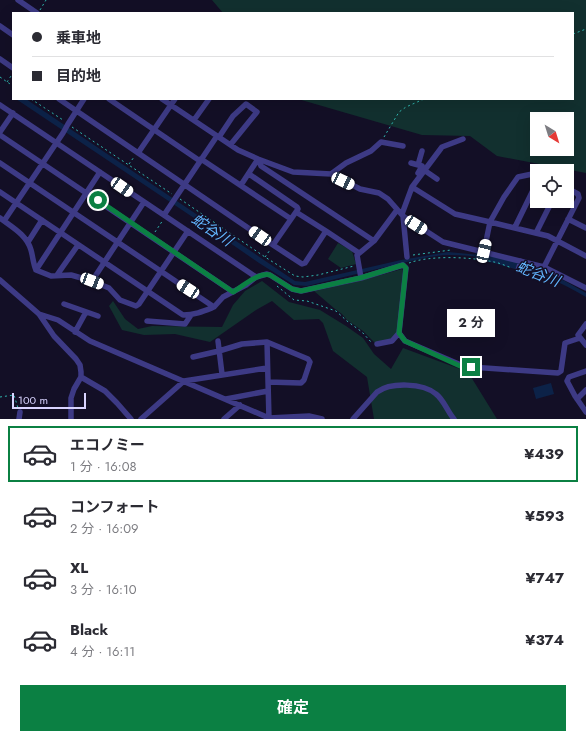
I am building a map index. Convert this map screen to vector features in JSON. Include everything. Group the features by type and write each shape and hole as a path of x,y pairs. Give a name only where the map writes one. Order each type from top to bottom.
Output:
{"street":[{"path":"18,0 36,12"},
{"path":"0,26 12,34"},
{"path":"0,59 12,67"},
{"path":"60,100 302,264 305,263 326,231"},
{"path":"36,270 28,242 20,232 2,219 16,203 83,100"},
{"path":"110,100 153,130 241,185 291,219"},
{"path":"164,100 238,150 258,159 293,172 331,174 360,189 379,193 388,199 402,215 443,242 544,267 586,288"},
{"path":"138,152 174,100"},
{"path":"194,120 208,100"},
{"path":"165,216 176,197 218,136 233,116 246,104 257,112 231,144"},
{"path":"0,105 256,277"},
{"path":"13,113 0,133 233,292"},
{"path":"413,186 442,147 463,139"},
{"path":"331,174 346,163 371,151 382,142 403,146"},
{"path":"418,165 422,151"},
{"path":"241,185 258,159"},
{"path":"258,159 261,166 374,241"},
{"path":"0,163 214,307"},
{"path":"406,257 402,215 422,166 411,163"},
{"path":"424,170 437,179"},
{"path":"36,270 100,172"},
{"path":"249,174 298,209 273,244"},
{"path":"484,251 490,222 504,197 518,177 530,175"},
{"path":"413,186 455,214 548,236 586,256"},
{"path":"0,192 183,315 191,315 214,307 223,297 246,285 256,277 267,274 292,289 301,291 361,277 403,265 406,268 399,333 392,341 377,344"},
{"path":"574,192 578,194 579,198 574,208"},
{"path":"515,227 530,196"},
{"path":"92,281 144,202"},
{"path":"536,233 548,208"},
{"path":"544,267 574,208"},
{"path":"361,277 357,255 374,241 397,210"},
{"path":"296,212 359,253"},
{"path":"568,219 586,228"},
{"path":"28,242 42,220"},
{"path":"36,270 51,276 71,275 92,281 109,288 120,300 136,306 139,304 188,231"},
{"path":"57,275 78,244"},
{"path":"519,269 521,261"},
{"path":"0,280 40,314 54,336 76,359 81,372 81,377 71,398 71,419"},
{"path":"64,304 98,316"},
{"path":"75,332 86,312"},
{"path":"40,314 58,320 90,341 269,418 309,416 322,419"},
{"path":"147,321 186,324 191,315"},
{"path":"586,324 578,335 586,345"},
{"path":"399,333 405,341 460,366 558,373 561,371 565,343 580,338"},
{"path":"218,341 222,374"},
{"path":"267,342 269,418"},
{"path":"193,357 242,344 267,342 308,359 310,362 304,380 300,383 268,382"},
{"path":"141,419 184,381 267,368"},
{"path":"586,371 569,378 567,381 576,399 586,412"},
{"path":"81,377 105,391 118,403 130,419"},
{"path":"352,419 377,392 382,389 411,385 422,387 436,393 454,419"},
{"path":"576,399 586,390"},
{"path":"226,399 268,391"},
{"path":"224,419 240,405"},
{"path":"19,419 20,412"}],"path":[{"path":"38,12 46,0"},
{"path":"574,34 586,29"},
{"path":"7,82 12,74"},
{"path":"0,78 12,85"},
{"path":"33,100 290,274 302,277 359,266"},
{"path":"382,142 399,112 422,100"},
{"path":"129,165 138,152"},
{"path":"152,237 165,216"},
{"path":"265,257 273,244"},
{"path":"406,257 428,252 452,250"},
{"path":"405,267 407,264 423,260 456,258 494,262 519,269"},
{"path":"275,285 294,300 307,301 336,312 362,332 370,341 377,344"},
{"path":"0,397 14,395 20,412"}],"green space":[{"path":"212,0 586,0 586,173 574,171 574,164 539,164 497,156 470,136 422,135 301,100 574,100 574,12 222,12"},
{"path":"338,243 352,251 356,264 341,268 328,259"},
{"path":"402,269 404,271 397,334 390,340 375,343 363,331 347,320 342,314 314,291 355,282"},
{"path":"262,281 289,302 320,310 346,326 363,338 374,354 391,369 403,348 468,372 497,419 374,419 367,377 333,351 323,323 319,319 294,320 272,301 256,310 210,342 175,334 144,335 122,330 109,306 113,301 125,319 138,329 152,326 222,327 233,305 245,291"}],"water":[{"path":"17,100 27,100 295,281 305,282 401,260 448,252 480,255 539,270 565,281 586,293 586,297 554,280 521,267 486,258 450,255 420,259 307,286 294,285 259,263"},
{"path":"551,383 554,394 536,399 533,388"}],"waterway":[{"name":"蛇谷川","path":"479,256 493,258 517,265"}],"route":[{"path":"98,200 233,292 246,285 256,277 267,274 292,289 301,291 360,278 403,265 406,268 399,333 402,338 405,341 460,366 471,367"}]}
